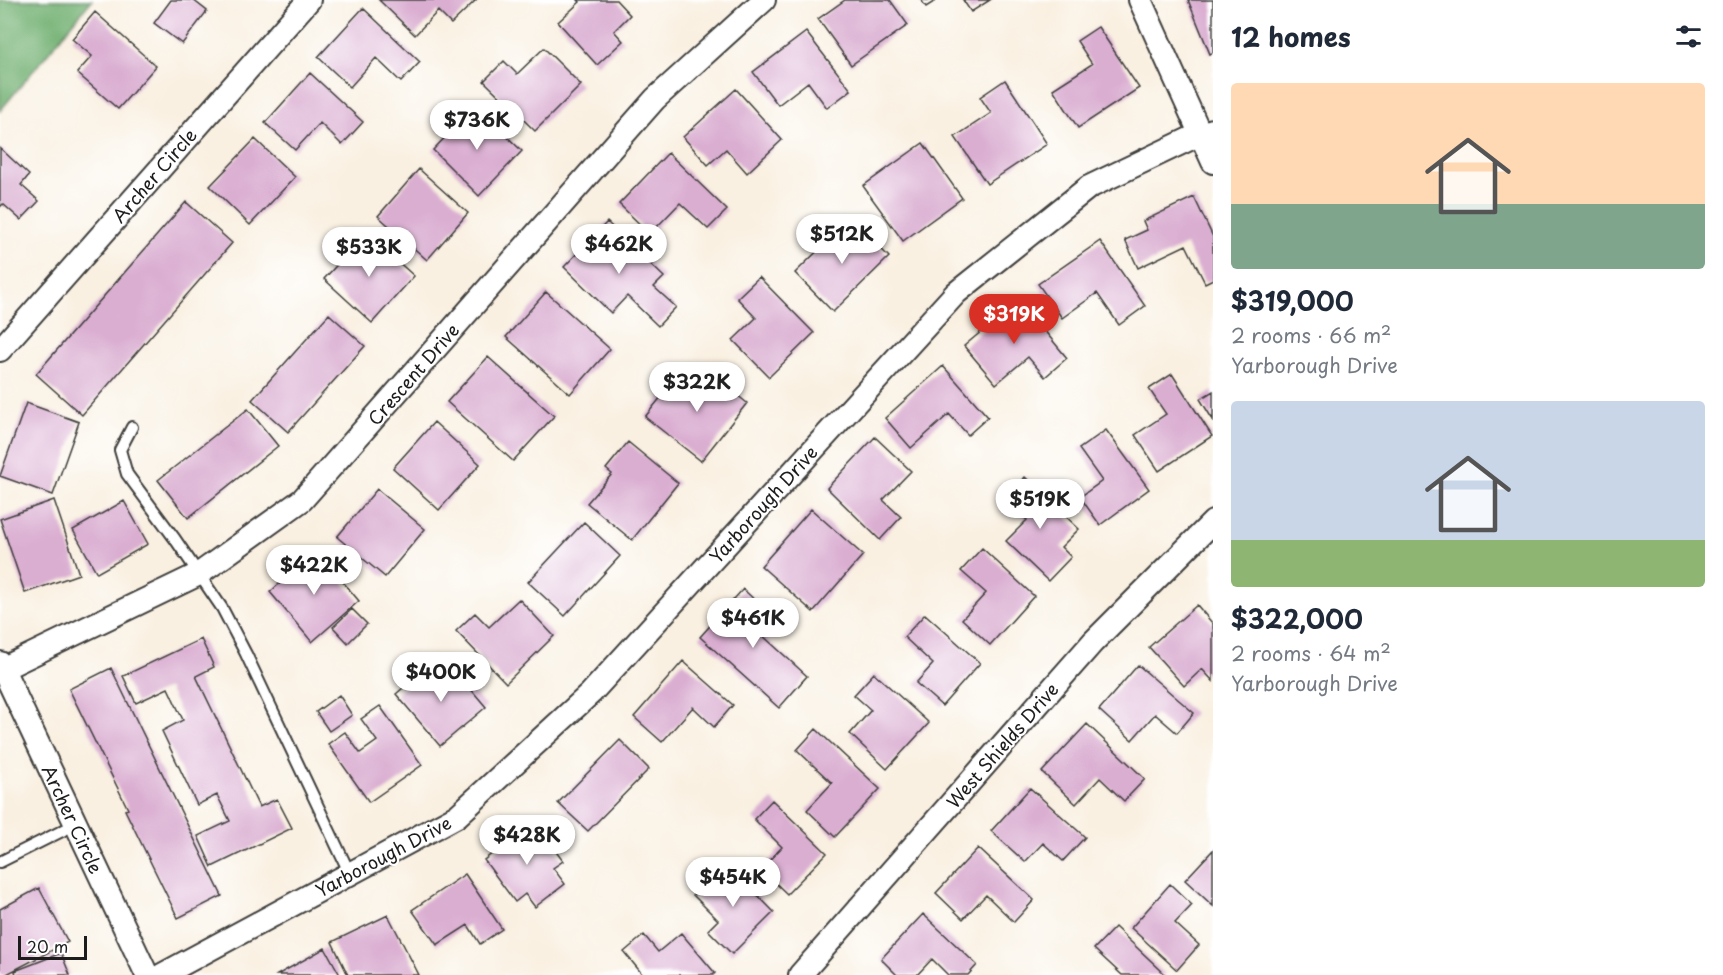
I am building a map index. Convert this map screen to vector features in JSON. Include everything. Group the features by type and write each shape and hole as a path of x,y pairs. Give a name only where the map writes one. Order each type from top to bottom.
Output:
{"street":[{"name":"Archer Circle","path":"0,350 309,0"},
{"name":"Crescent Drive","path":"1,666 199,574 302,500 655,99 764,0"},
{"path":"1140,0 1207,132 1213,162"},
{"name":"Yarborough Drive","path":"162,975 457,816 591,693 956,292 1089,187 1207,132"},
{"name":"West Shields Drive","path":"800,975 1093,642 1213,522"},
{"name":"Archer Circle","path":"1,666 147,975"}],"lane":[{"path":"132,427 120,450 127,474 222,608 350,874"},
{"path":"0,862 76,824"}],"green space":[{"path":"0,0 92,0 0,111"}],"building":[{"path":"171,0 193,0 207,11 182,44 154,23"},
{"path":"379,0 476,0 451,24 438,11 415,35"},
{"path":"578,0 616,0 630,15 614,31 623,41 597,65 558,22 580,2"},
{"path":"845,0 890,0 908,25 851,65 818,19"},
{"path":"921,0 937,0 926,7"},
{"path":"963,0 990,0 971,12"},
{"path":"1188,0 1213,0 1213,52 1210,54"},
{"path":"363,8 420,62 401,82 376,58 350,87 318,57"},
{"path":"95,12 156,66 118,109 77,73 92,56 72,39"},
{"path":"1098,27 1139,88 1078,128 1053,89 1092,64 1077,41"},
{"path":"806,32 851,90 827,108 808,82 778,105 753,72"},
{"path":"544,48 581,85 535,131 484,81 504,61 517,74"},
{"path":"310,73 363,122 342,145 320,123 295,150 265,123"},
{"path":"1005,80 1047,144 987,184 955,137 991,113 980,97"},
{"path":"736,89 782,140 747,173 726,149 708,165 683,137"},
{"path":"475,106 522,151 479,196 433,150"},
{"path":"255,139 295,177 250,225 210,186"},
{"path":"923,143 962,198 903,241 863,186"},
{"path":"0,148 29,175 21,185 39,201 21,220 3,204 0,207"},
{"path":"668,153 727,210 708,229 680,203 650,234 619,204"},
{"path":"419,169 468,213 427,260 378,216"},
{"path":"1194,197 1213,237 1213,279 1205,283 1186,245 1138,268 1125,240 1147,230 1143,221"},
{"path":"186,202 232,243 82,415 36,374"},
{"path":"851,218 889,257 833,312 795,273"},
{"path":"607,222 664,277 654,287 676,307 658,326 627,296 611,313 564,267"},
{"path":"366,233 414,276 372,323 324,279"},
{"path":"1100,241 1145,306 1119,325 1097,293 1062,318 1038,284"},
{"path":"759,277 814,333 769,377 733,340 756,318 737,298"},
{"path":"546,292 610,349 570,394 506,337"},
{"path":"1019,300 1067,358 1045,377 1028,357 996,384 964,346"},
{"path":"329,314 365,346 288,432 252,400"},
{"path":"488,357 554,416 513,461 447,402"},
{"path":"943,366 988,417 968,435 949,414 911,448 885,418"},
{"path":"705,369 747,403 701,461 645,417 674,381 687,392"},
{"path":"1172,374 1212,436 1159,471 1135,435 1166,414 1149,389"},
{"path":"1213,391 1213,420 1200,399"},
{"path":"26,403 79,422 53,495 0,476"},
{"path":"248,409 278,446 188,518 158,480"},
{"path":"434,422 480,464 439,510 393,468"},
{"path":"1106,430 1149,489 1100,525 1080,497 1102,481 1079,449"},
{"path":"875,437 911,471 883,500 901,517 880,540 827,488"},
{"path":"628,442 678,483 632,540 587,503 612,474 606,469"},
{"path":"1025,477 1079,529 1061,547 1071,557 1048,581 1006,541 1027,520 1005,499"},
{"path":"377,489 425,529 385,577 337,537"},
{"path":"54,500 79,574 25,593 0,519"},
{"path":"124,501 148,544 97,573 73,530"},
{"path":"811,509 863,555 813,612 761,566"},
{"path":"584,522 620,556 565,616 528,582"},
{"path":"982,548 1034,596 990,645 962,619 986,593 961,571"},
{"path":"317,551 359,601 312,642 270,592"},
{"path":"743,589 775,619 761,634 807,676 779,708 700,637"},
{"path":"519,599 554,636 506,683 456,631 475,613 489,627"},
{"path":"1197,605 1213,624 1213,681 1202,669 1184,686 1149,647"},
{"path":"352,609 367,624 348,643 333,627"},
{"path":"925,614 980,663 942,706 916,683 933,664 904,637"},
{"path":"201,639 214,667 196,676 259,807 277,799 292,828 212,867 198,836 230,821 217,795 197,805 162,731 183,720 168,688 136,703 123,676"},
{"path":"683,661 733,705 714,727 693,707 662,742 634,717"},
{"path":"430,665 441,679 453,668 486,707 440,746 396,694"},
{"path":"1138,665 1194,713 1177,733 1155,714 1132,740 1099,710"},
{"path":"111,668 222,896 178,918 69,689"},
{"path":"874,673 929,723 887,769 850,734 871,710 854,695"},
{"path":"339,695 352,715 329,731 316,712"},
{"path":"380,706 422,765 369,802 328,744 345,732 360,753 377,741 361,719"},
{"path":"1087,724 1145,779 1124,801 1100,778 1076,804 1042,772"},
{"path":"816,729 880,789 835,837 807,810 832,783 797,750"},
{"path":"620,740 649,769 588,831 558,803"},
{"path":"1030,788 1085,837 1063,861 1043,843 1025,862 991,831"},
{"path":"772,800 827,853 787,894 761,869 782,847 754,819"},
{"path":"534,822 563,861 553,868 565,884 535,907 525,894 515,902 484,860"},
{"path":"978,848 1034,900 1014,922 986,895 963,919 936,893"},
{"path":"1213,850 1213,906 1185,880"},
{"path":"726,863 774,912 732,954 708,930 718,920 693,895"},
{"path":"465,874 502,929 480,944 468,925 437,945 412,910"},
{"path":"1170,884 1192,905 1175,923 1199,945 1177,970 1131,928"},
{"path":"39,888 68,942 5,975 0,975 0,909"},
{"path":"923,914 977,965 968,975 948,975 932,959 917,975 897,975 881,959"},
{"path":"388,915 419,975 348,975 332,942"},
{"path":"1115,927 1166,975 1122,975 1094,949"},
{"path":"681,933 715,973 713,975 643,975 624,952 644,935 658,952"},
{"path":"325,948 340,975 277,975"},
{"path":"61,953 70,975 16,975 15,971"}]}
